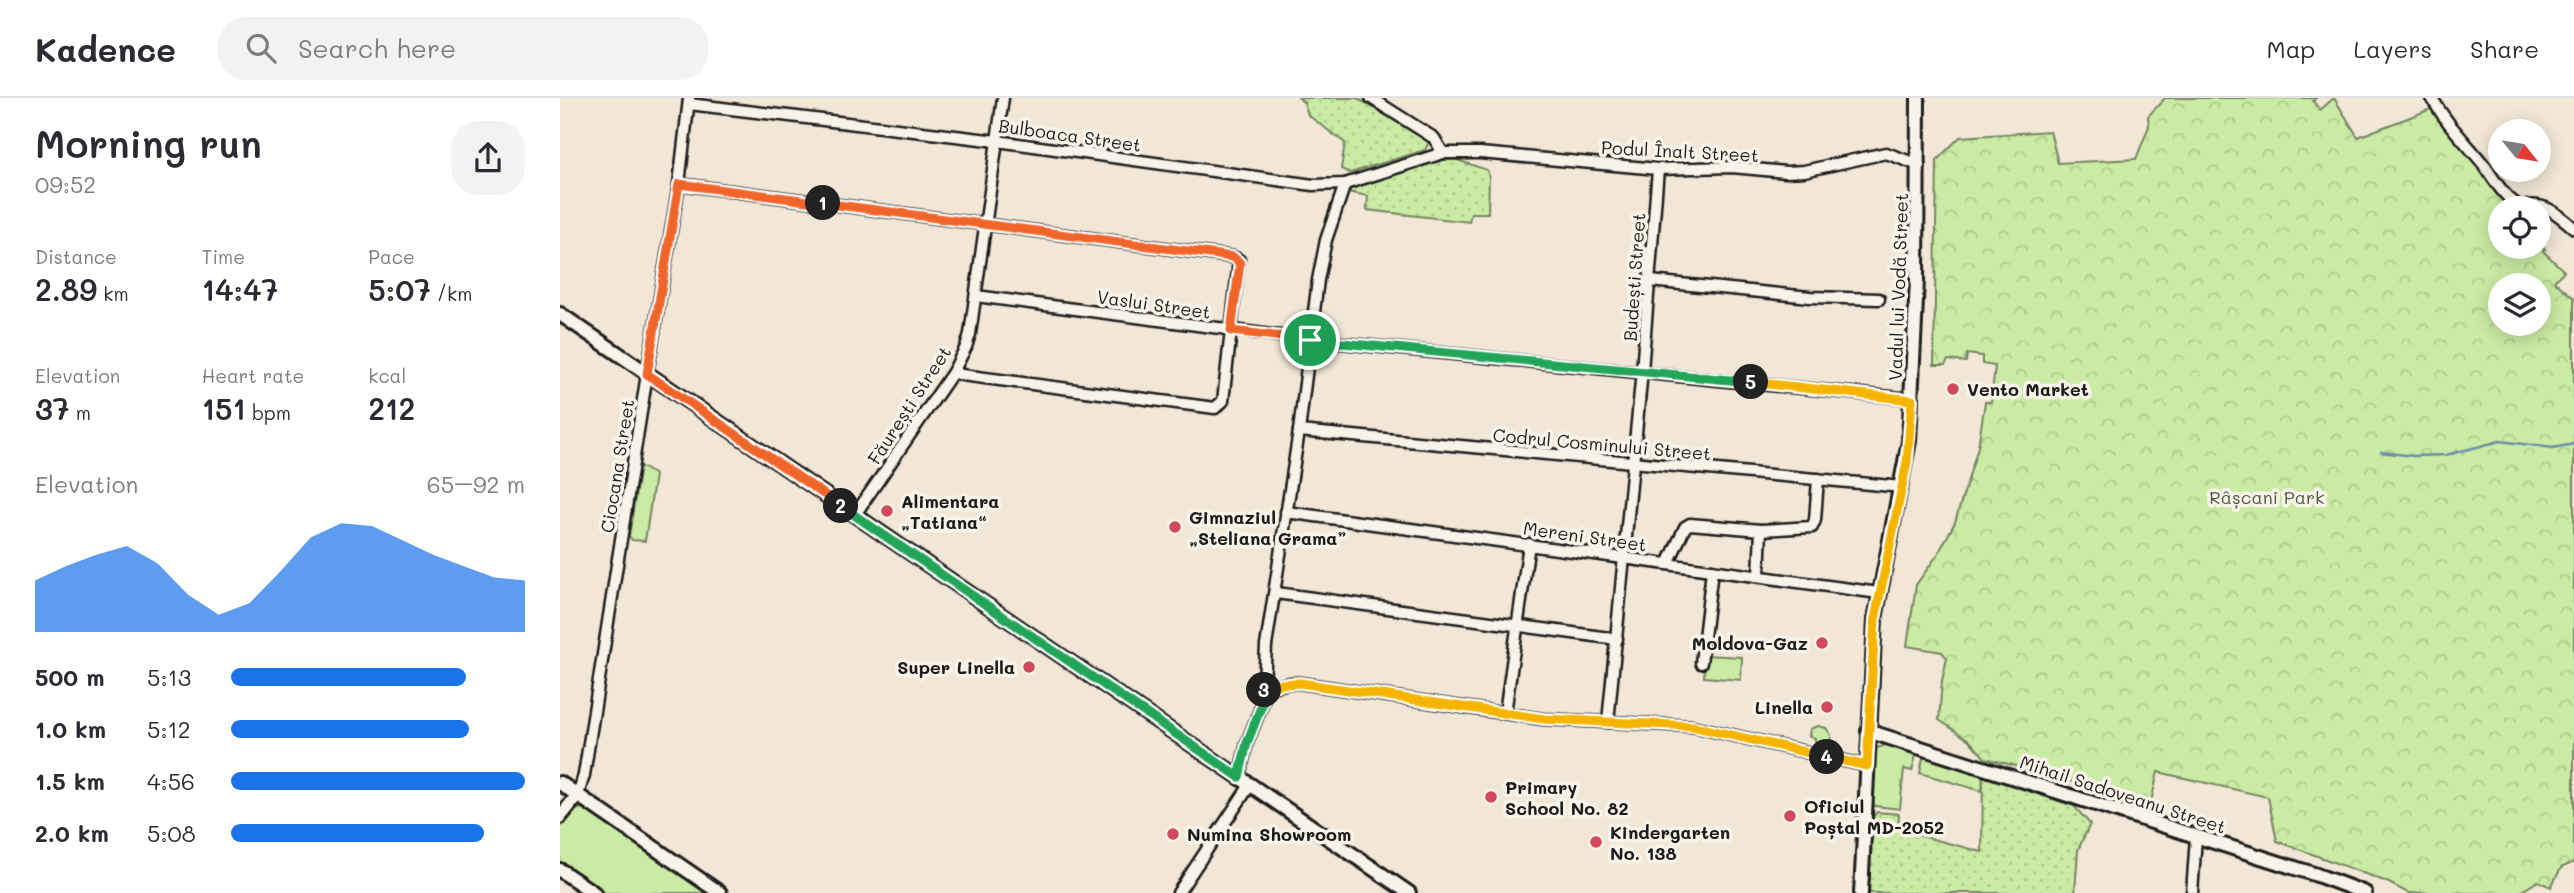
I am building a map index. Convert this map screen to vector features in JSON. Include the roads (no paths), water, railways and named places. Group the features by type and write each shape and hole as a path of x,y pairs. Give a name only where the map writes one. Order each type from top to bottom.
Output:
{"main road":[{"name":"Vadul lui Vodă Street","path":"1861,893 1875,619 1902,487 1912,400 1919,165 1918,98"},
{"path":"560,314 1409,893"},
{"name":"Mihail Sadoveanu Street","path":"1868,731 2317,875 2365,893"},
{"path":"560,783 720,893"},
{"path":"560,817 578,795"},
{"path":"560,870 594,893"}],"street":[{"name":"Făurești Street","path":"854,516 953,372 966,347 976,296 1003,98"},
{"path":"1371,98 1434,138 1443,153"},
{"path":"2432,98 2463,143 2516,205 2550,208 2574,228"},
{"name":"Bulboaca Street","path":"689,101 1313,185 1345,184 1443,153"},
{"name":"Ciocana Street","path":"578,795 582,786 679,184 689,101"},
{"name":"Podul Înalt Street","path":"1443,153 1480,153 1658,169 1732,167 1769,172 1804,171 1886,153 1919,165"},
{"name":"Budești Street","path":"1608,722 1643,371 1658,169"},
{"path":"679,184 1233,257 1239,260 1223,401 1215,408 953,372"},
{"path":"1239,777 1247,743 1263,702 1266,646 1276,593 1321,259 1345,184"},
{"path":"1650,281 1810,297 1879,299"},
{"name":"Vaslui Street","path":"976,296 1310,340 1643,371 1912,400"},
{"name":"Codrul Cosminului Street","path":"1299,431 1902,487"},
{"path":"1668,564 1685,527 1690,524 1761,530 1812,527 1818,480"},
{"name":"Mereni Street","path":"1286,512 1879,593"},
{"path":"1759,576 1761,530"},
{"path":"1505,713 1529,544"},
{"path":"1701,663 1712,570"},
{"path":"1276,593 1616,639"},
{"path":"1264,689 1289,682 1544,719 1692,726 1867,766"},
{"path":"1178,893 1250,785"},
{"path":"2192,893 2196,837"}],"waterway":[{"path":"2381,452 2414,456 2446,455 2500,441 2553,448 2574,444"}],"place":[{"name":"Vento Market","path":"1953,389"},
{"name":"Alimentara „Tatiana“","path":"887,511"},
{"name":"Gimnaziul „Steliana Grama”","path":"1175,527"},
{"name":"Moldova-Gaz","path":"1822,643"},
{"name":"Super Linella","path":"1029,667"},
{"name":"Linella","path":"1827,707"},
{"name":"Primary School No. 82","path":"1491,797"},
{"name":"Oficiul Poștal MD-2052","path":"1790,816"},
{"name":"Numina Showroom","path":"1173,834"},
{"name":"Kindergarten No. 138","path":"1596,842"}],"park label":[{"name":"Râșcani Park","path":"2267,497"}]}
